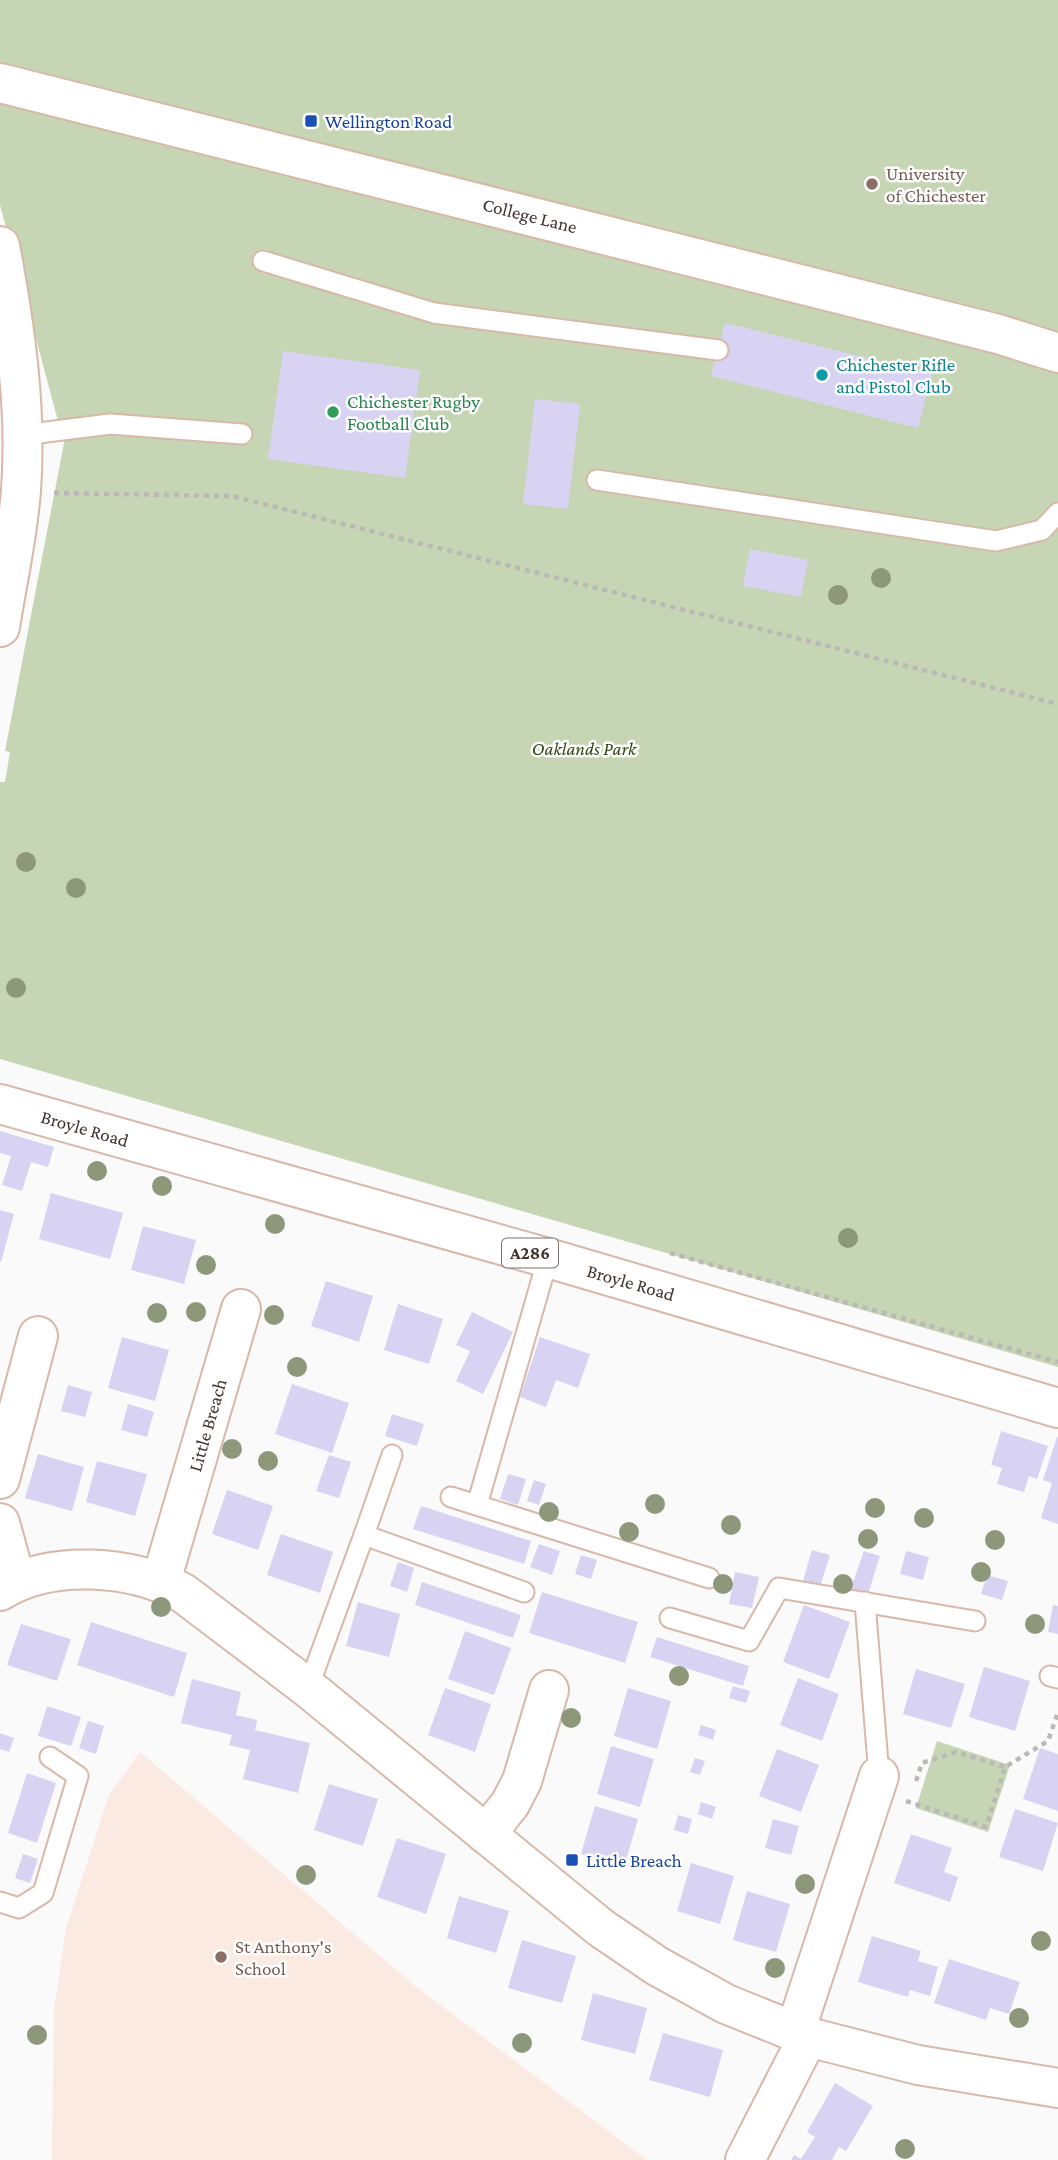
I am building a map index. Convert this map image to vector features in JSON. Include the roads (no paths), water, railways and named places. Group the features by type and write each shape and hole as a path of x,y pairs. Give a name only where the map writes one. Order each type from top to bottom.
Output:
{"street":[{"name":"College Lane","path":"0,82 958,323 1058,353"},
{"path":"0,246 9,296 23,435 21,493 0,627"},
{"name":"Broyle Road","path":"0,1104 548,1258 1058,1408"},
{"name":"Little Breach","path":"161,1581 241,1308"},
{"path":"0,1479 38,1336"},
{"path":"0,1523 8,1586 39,1575 83,1570 121,1571 161,1581 183,1593 308,1688 601,1928 657,1966 726,2004 802,2035 918,2065 1058,2088"},
{"path":"486,1835 510,1804 522,1781 549,1690"},
{"path":"745,2160 802,2035 888,1789"}],"lane":[{"path":"263,261 434,313 718,350"},
{"path":"23,435 110,424 242,434"},
{"path":"597,480 996,541 1042,530 1058,513"},
{"path":"477,1505 548,1258"},
{"path":"308,1688 393,1455"},
{"path":"451,1496 709,1578"},
{"path":"363,1535 524,1592"},
{"path":"670,1618 749,1642 779,1588 975,1621"},
{"path":"865,1602 888,1789"},
{"path":"0,1902 19,1908 43,1893 78,1776 50,1757"}],"place":[{"name":"Wellington Road","path":"311,121"},
{"name":"University of Chichester","path":"872,184"},
{"name":"Chichester Rifle and Pistol Club","path":"822,375"},
{"name":"Chichester Rugby Football Club","path":"333,412"},
{"name":"Little Breach","path":"572,1860"},
{"name":"St Anthony's School","path":"221,1957"}],"park label":[{"name":"Oaklands Park","path":"584,748"}]}
